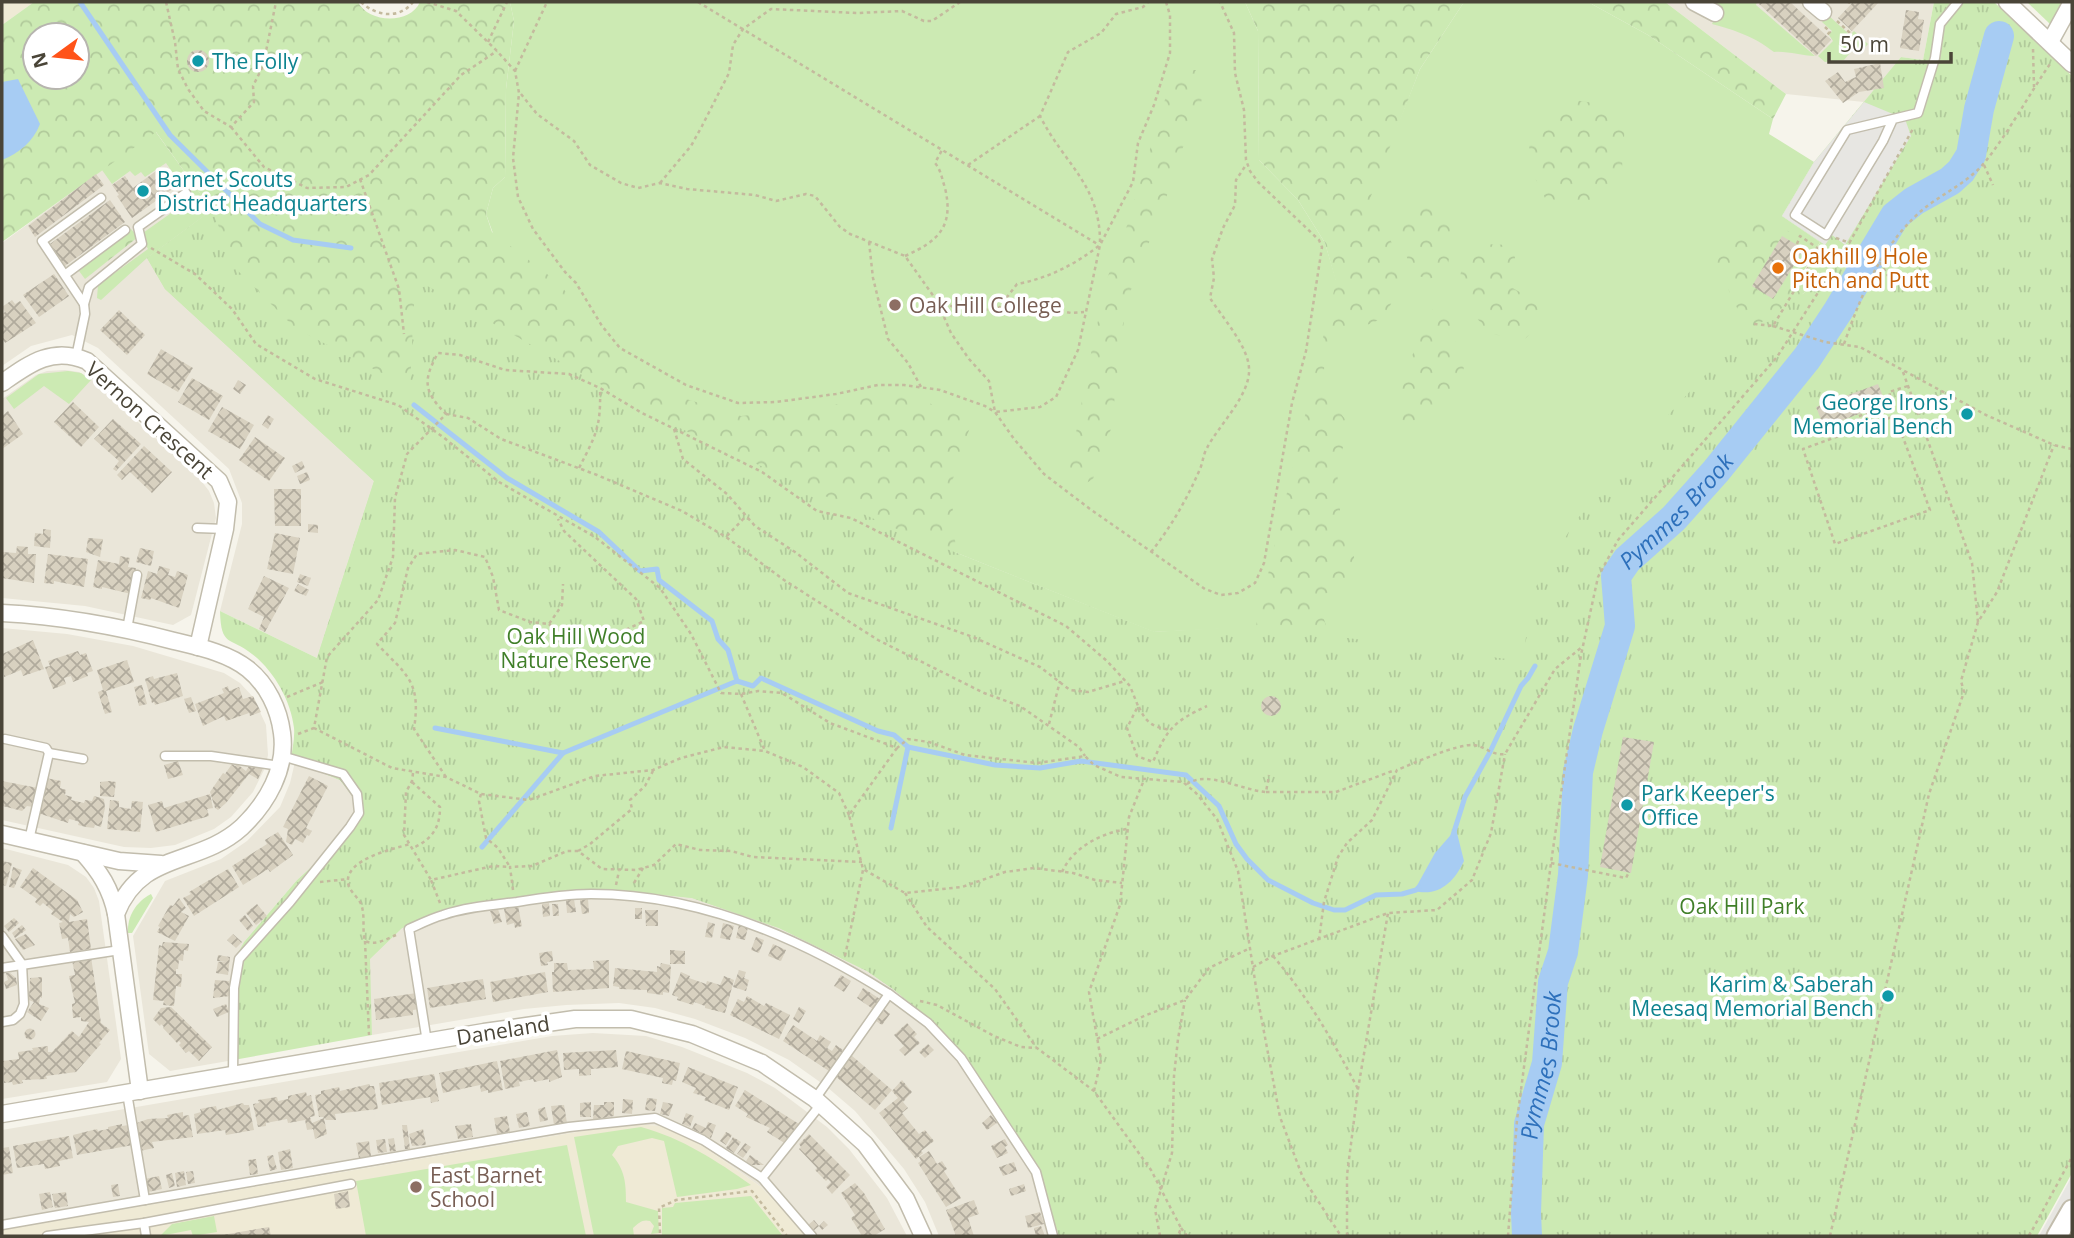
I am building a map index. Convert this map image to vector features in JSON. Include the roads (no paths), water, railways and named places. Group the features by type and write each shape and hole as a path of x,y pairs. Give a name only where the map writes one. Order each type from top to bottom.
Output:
{"street":[{"path":"1694,2 1715,13"},
{"path":"2054,46 2072,2"},
{"path":"2008,3 2072,64"},
{"name":"Vernon Crescent","path":"2,383 34,360 76,356 87,361 110,380 219,481 228,502 225,529 198,647"},
{"path":"2,613 79,620 127,629 229,657 248,669 263,685 281,722 281,761 269,793 240,828 216,844 164,864 142,876 131,886 116,914"},
{"path":"2,834 119,861 164,864"},
{"path":"83,853 102,877 113,900 116,914 133,1092"},
{"name":"Daneland","path":"2,1114 575,1019 631,1019 692,1034 762,1063 818,1101 865,1144 906,1199 923,1236"},
{"path":"2057,1236 2072,1210"}],"lane":[{"path":"1893,119 1883,141 1826,235 1795,215 1847,130 1918,113 1935,58 1940,24 1958,2"},
{"path":"76,356 89,287 142,244 138,227 186,193"},
{"path":"84,303 42,242 101,198"},
{"path":"66,274 125,230"},
{"path":"197,528 225,529"},
{"path":"127,629 137,575"},
{"path":"5,739 46,748 49,753 29,841"},
{"path":"49,753 83,760"},
{"path":"165,756 281,761 343,774 357,794 359,813 351,828 239,959 234,988 233,1075"},
{"path":"427,1042 409,929 444,914 515,902 589,894 649,899 736,918 843,967 889,994 928,1023 961,1058 1036,1172 1053,1236"},
{"path":"2,936 22,964 24,1004 13,1020 2,1023"},
{"path":"2,968 121,950"},
{"path":"762,1178 818,1101 889,994"},
{"path":"133,1092 145,1200"},
{"path":"2,1225 569,1127 655,1118 703,1140 762,1178 812,1236"},
{"path":"47,1236 144,1223 351,1184"},
{"path":"144,1223 146,1236"}],"water":[{"path":"18,79 21,91 24,91 40,124 25,146 2,160 2,82"},
{"path":"1456,829 1464,861 1455,875 1438,890 1414,891 1435,853"}],"waterway":[{"path":"80,2 170,135 260,224 293,240 351,248"},
{"name":"Pymmes Brook","path":"1527,1236 1529,1124 1547,1063 1553,982 1563,952 1573,875 1578,772 1620,626 1616,576 1627,560 1674,518 1716,471 1807,358 1895,216 1961,171 1971,155 1979,109 1999,36"},
{"path":"414,405 507,478 599,532 640,571 657,569 659,580 712,621 718,639 728,650 737,681 753,686 761,678 878,731 894,735 908,747 995,765 1040,768 1081,761 1186,775 1219,806 1236,844 1268,880 1313,903 1334,910 1345,910 1376,895 1402,894 1419,887"},
{"path":"1453,835 1465,797 1521,686 1535,666"},
{"path":"482,847 563,753 737,681"},
{"path":"435,728 563,753"},
{"path":"891,828 908,747"}],"place":[{"name":"The Folly","path":"198,61"},
{"name":"Barnet Scouts District Headquarters","path":"143,191"},
{"name":"Oakhill 9 Hole Pitch and Putt","path":"1778,268"},
{"name":"Oak Hill College","path":"895,305"},
{"name":"George Irons' Memorial Bench","path":"1967,414"},
{"name":"Park Keeper's Office","path":"1627,805"},
{"name":"Karim & Saberah Meesaq Memorial Bench","path":"1888,996"},
{"name":"East Barnet School","path":"416,1187"}],"park label":[{"name":"Oak Hill Wood Nature Reserve","path":"576,648"},
{"name":"Oak Hill Park","path":"1742,906"}]}
